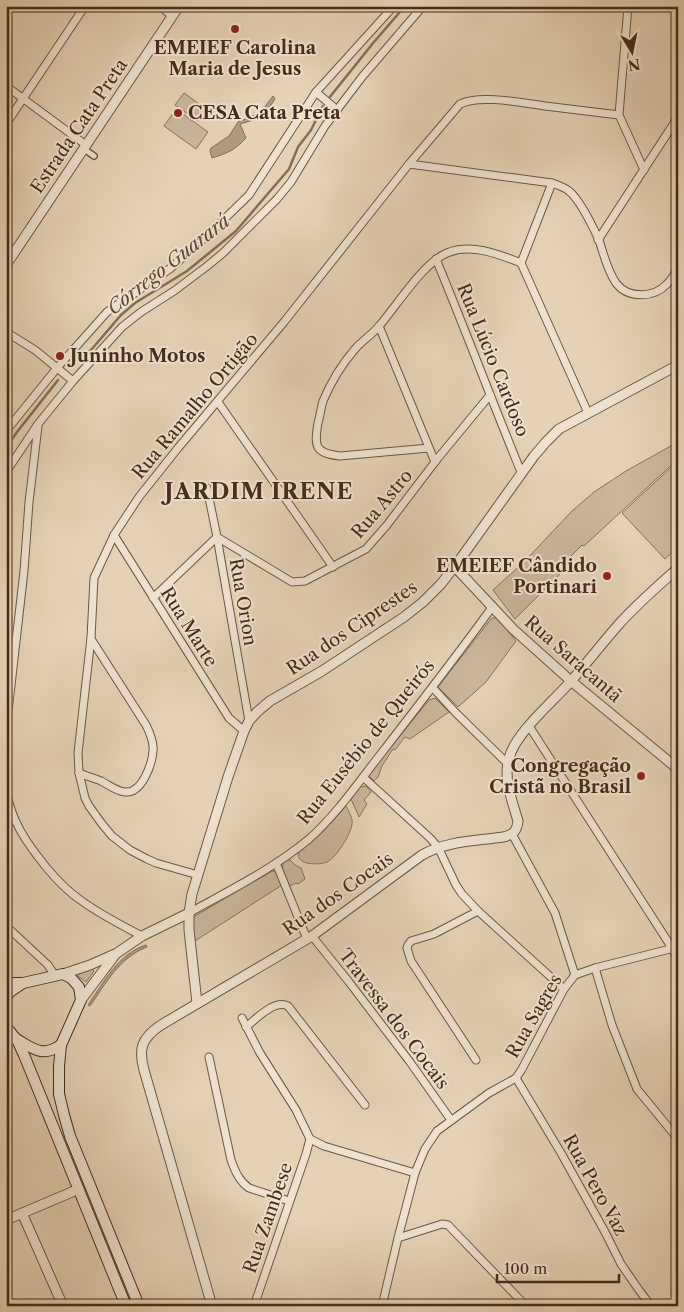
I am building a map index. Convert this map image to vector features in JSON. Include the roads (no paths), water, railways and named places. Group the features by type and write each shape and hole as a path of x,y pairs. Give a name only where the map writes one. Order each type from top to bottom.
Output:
{"main road":[{"name":"Rua Eusébio de Queirós","path":"6,983 23,982 59,975"},
{"path":"59,975 71,978 76,983 79,987 81,1000 61,1045 59,1083 66,1123 139,1306"},
{"path":"6,997 23,982"},
{"path":"6,1028 17,1040 24,1055 126,1306"},
{"path":"17,1040 41,1052 52,1051 61,1045"}],"street":[{"path":"6,124 86,6"},
{"path":"160,6 172,16"},
{"name":"Estrada Cata Preta","path":"6,265 179,6"},
{"path":"6,431 106,312 171,268 249,195 316,92 394,6"},
{"path":"6,472 38,424 73,381 122,327 141,312 174,291 223,253 277,199 291,182 312,146 337,110 362,77 423,6"},
{"path":"628,6 620,115 644,170"},
{"path":"6,86 24,98 94,156"},
{"path":"316,92 337,110"},
{"name":"Rua Ramalho Ortigão","path":"198,875 147,859 130,850 112,836 102,824 89,806 82,790 78,753 91,638 94,578 114,535 139,497 178,448 284,322 408,164 460,104 467,100 502,100 620,115"},
{"path":"598,240 678,117"},
{"path":"408,164 552,183 569,191 581,205 598,240 608,269 617,284 624,291 645,295 656,292 667,284 678,268"},
{"path":"552,183 521,263 588,413"},
{"path":"429,448 340,456 327,454 320,449 315,438 323,402 336,375 355,349 379,326 426,268 436,259 460,249 470,249 494,253 521,263"},
{"name":"Rua Lúcio Cardoso","path":"436,259 468,335 521,472"},
{"path":"379,326 435,462"},
{"path":"6,332 35,350 73,381"},
{"name":"Rua dos Ciprestes","path":"197,1003 189,930 192,894 228,777 249,721 270,702 322,670 423,602 454,567 521,472 546,442 560,429 678,365"},
{"name":"Rua Astro","path":"217,537 292,582 305,581 334,567 366,549 490,395"},
{"path":"218,402 334,567"},
{"path":"6,729 38,424"},
{"path":"18,455 22,453 27,454 34,460"},
{"name":"Rua Orion","path":"207,488 249,721"},
{"name":"Rua Marte","path":"114,535 229,718 244,731"},
{"path":"153,598 217,537"},
{"name":"Rua Saracantã","path":"454,567 513,629 571,681 678,769"},
{"path":"575,975 555,913 512,834 517,827 518,821 508,786 508,764 512,750 524,730 571,681 631,611 678,568"},
{"name":"Rua Eusébio de Queirós","path":"59,975 90,965 117,953 142,936 276,863 300,846 318,830 363,777 433,688 493,606"},
{"path":"79,773 98,780 115,790 131,792 144,780 153,751 152,738 146,725 91,638"},
{"path":"433,688 508,764"},
{"path":"529,726 675,948 678,960"},
{"path":"363,777 430,838 438,848 456,885 478,911 564,989"},
{"path":"6,789 15,820 26,840 59,882 90,907 142,936"},
{"name":"Rua dos Cocais","path":"212,1306 140,1055 143,1043 155,1029 309,938 430,850 512,834"},
{"name":"Travessa dos Cocais","path":"276,863 309,938 350,982 451,1120"},
{"path":"476,1060 412,961 408,945 413,939 434,934 478,911"},
{"path":"6,926 59,975"},
{"name":"Rua Sagres","path":"382,1306 415,1173 437,1131 489,1093 516,1078 564,989 575,975 595,968 675,948"},
{"name":"Rua Eusébio de Queirós","path":"81,1000 117,953"},
{"path":"595,968 612,1025 637,1089 678,1139"},
{"path":"246,1027 274,1005 282,1003 288,1006 365,1105"},
{"path":"242,1018 260,1053 296,1110 310,1139 324,1146 415,1173"},
{"path":"209,1057 231,1160 237,1175 249,1188 290,1201"},
{"name":"Rua Pero Vaz","path":"516,1078 561,1153 621,1264 651,1306"},
{"name":"Rua Zambese","path":"254,1306 310,1139"},
{"path":"6,1220 78,1189"},
{"path":"22,1213 63,1306"},
{"path":"398,1238 442,1224 448,1225 526,1306"}],"waterway":[{"name":"Córrego Guarará","path":"329,98 405,6"},
{"name":"Córrego Guarará","path":"73,364 91,350 121,315 135,303 187,271 236,231 289,169 298,147 311,130 323,106"},
{"name":"Córrego Guarará","path":"6,448 58,380"}],"place":[{"name":"EMEIEF Carolina Maria de Jesus","path":"235,29"},
{"name":"CESA Cata Preta","path":"178,113"},
{"name":"Juninho Motos","path":"60,356"},
{"name":"EMEIEF Cândido Portinari","path":"607,576"},
{"name":"Congregação Cristã no Brasil","path":"641,776"}],"district":[{"name":"JARDIM IRENE","path":"259,491"}]}
